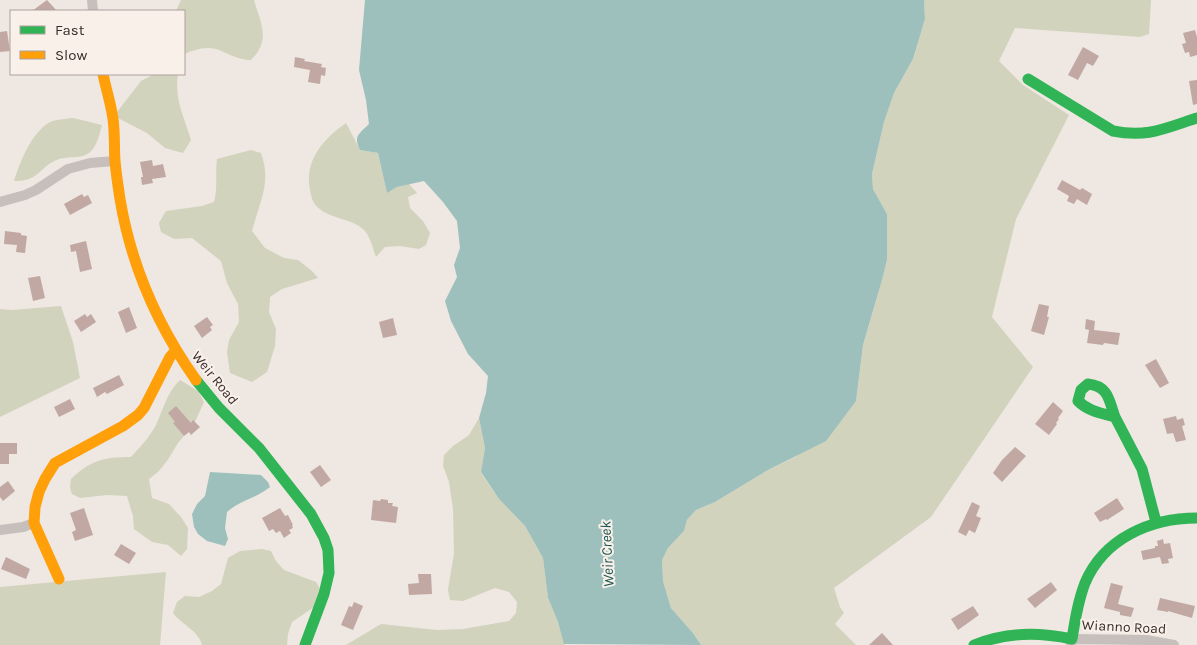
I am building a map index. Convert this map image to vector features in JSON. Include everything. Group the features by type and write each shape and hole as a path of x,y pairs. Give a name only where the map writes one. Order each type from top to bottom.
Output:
{"street":[{"name":"Weir Road","path":"103,75 113,120 115,161 122,214 133,260 154,309 178,356 189,372 215,404 266,456 317,524 324,537 330,561 328,580 310,625 305,645"},
{"path":"1028,79 1113,131 1124,134 1143,135 1197,118"},
{"path":"0,202 36,190 68,169 90,163 115,161"},
{"path":"59,579 34,522 39,492 55,463 133,421 144,408 176,350"},
{"path":"1115,417 1140,463 1156,522"},
{"name":"Wianno Road","path":"1072,642 1078,606 1094,567 1108,549 1122,538 1156,522 1186,517 1197,518"},
{"path":"0,530 23,527 34,522"},
{"name":"Wianno Road","path":"974,645 1002,635 1020,633 1052,635 1072,642 1146,640 1174,645"}],"green space":[{"path":"181,0 254,0 263,32 261,46 251,60 237,58 212,48 185,54 185,10 176,10"},
{"path":"924,0 1151,0 1149,34 1140,37 1015,28 999,61 1023,85 1069,115 1016,219 992,317 1033,367 931,517 834,588 844,613 835,624 856,645 701,645 671,608 663,581 662,560 668,548 684,531 687,520 696,510 715,502 768,470 795,457 844,415 856,401 863,345 882,280 886,234 887,214 873,189 872,174 884,122 894,93 913,59 925,19"},
{"path":"152,75 178,75 177,91 191,140 183,153 165,148 147,133 114,116 141,81"},
{"path":"73,118 102,125 98,140 92,150 83,156 59,159 29,179 14,181 28,146 39,131 53,121"},
{"path":"346,123 360,150 378,153 387,193 397,187 409,184 417,193 408,197 410,208 423,221 430,233 426,245 419,249 400,246 385,247 376,257 369,238 363,229 353,223 326,213 315,204 312,199 309,179 313,160 330,136"},
{"path":"251,150 261,153 265,174 263,193 252,231 265,248 284,258 298,260 318,278 282,289 270,297 269,312 276,329 275,346 267,372 252,382 230,373 227,352 229,340 239,322 238,304 227,283 221,261 192,238 174,239 161,232 159,223 166,211 202,206 214,202 217,159"},
{"path":"61,306 73,342 80,378 0,417 0,309 12,310"},
{"path":"180,380 198,391 204,402 194,424 158,472 149,479 152,498 169,504 188,528 187,549 181,556 168,545 152,542 134,529 133,516 127,496 107,495 80,498 72,494 70,487 71,479 98,461 131,457 153,430 169,396"},
{"path":"479,418 485,448 481,473 499,499 525,526 543,558 548,598 565,645 346,645 381,624 437,630 463,629 509,621 516,613 517,602 509,592 495,588 463,601 450,600 448,590 454,553 453,509 449,482 443,466 444,455 469,435"},
{"path":"262,549 271,551 276,561 284,570 316,582 323,594 317,605 292,622 287,645 202,645 194,632 173,613 177,602 185,596 199,597 221,584 228,558 240,551"},
{"path":"166,572 160,645 0,645 0,587"}],"water":[{"name":"Weir Creek","path":"365,0 924,0 925,19 913,59 894,93 884,122 872,174 873,189 887,214 887,259 863,345 856,401 826,441 768,470 715,502 696,510 687,520 684,531 668,548 662,560 663,581 671,608 701,645 564,644 558,622 548,598 543,558 525,526 499,499 481,472 485,448 479,418 486,393 488,376 468,354 451,321 445,301 457,277 454,265 460,248 457,221 424,181 397,187 387,193 378,153 360,150 358,145 358,136 369,124 359,70"},
{"path":"210,472 261,475 270,487 227,512 225,528 228,539 225,546 207,541 198,534 194,527 192,514 197,504 205,496"}],"building":[{"path":"47,0 56,10 33,10"},
{"path":"1195,30 1197,55 1190,57 1189,52 1185,53 1182,44 1186,43 1183,33"},
{"path":"7,31 10,51 0,52 0,32"},
{"path":"1083,47 1099,56 1093,66 1087,63 1078,80 1068,75"},
{"path":"295,57 305,59 304,61 322,64 321,67 326,68 325,76 321,75 320,84 308,82 310,70 294,67"},
{"path":"1197,80 1197,104 1193,105 1189,81"},
{"path":"152,160 153,166 163,164 166,177 152,179 153,183 142,185 141,177 143,177 140,162"},
{"path":"1062,180 1092,194 1087,205 1077,199 1074,204 1067,201 1069,196 1057,189"},
{"path":"82,194 84,197 88,195 92,203 70,215 64,204"},
{"path":"5,231 21,233 21,235 27,236 25,253 16,252 17,245 4,244"},
{"path":"86,241 92,269 80,272 76,251 71,252 70,245"},
{"path":"40,276 45,298 33,301 28,278"},
{"path":"1039,304 1049,306 1047,317 1049,317 1044,335 1031,331"},
{"path":"129,307 137,328 126,333 118,312"},
{"path":"85,314 87,317 91,314 96,322 81,332 74,321"},
{"path":"207,317 213,325 210,327 212,330 202,338 194,326"},
{"path":"393,318 397,335 383,338 379,322"},
{"path":"1086,319 1095,321 1094,330 1120,333 1118,345 1087,343 1089,330 1085,329"},
{"path":"1156,359 1169,383 1160,388 1145,365"},
{"path":"119,375 124,385 97,397 93,388"},
{"path":"70,399 75,409 59,417 54,407"},
{"path":"1053,402 1063,411 1049,435 1035,424"},
{"path":"176,406 191,423 193,420 200,427 191,435 189,432 184,436 173,423 175,422 168,413"},
{"path":"1176,416 1177,420 1183,418 1185,425 1182,426 1186,440 1176,442 1173,433 1167,434 1163,419"},
{"path":"0,443 17,443 17,454 9,454 9,464 0,464"},
{"path":"1015,447 1026,456 1002,482 993,473 1002,460"},
{"path":"320,465 331,480 321,487 310,472"},
{"path":"8,481 15,491 3,501 0,497 0,487"},
{"path":"1117,498 1124,509 1107,520 1100,522 1094,513"},
{"path":"381,499 388,500 388,503 393,503 392,506 398,507 396,523 371,520 373,500 380,501"},
{"path":"972,502 980,506 976,516 981,518 975,533 969,530 966,536 958,532"},
{"path":"84,508 93,535 75,541 72,532 76,530 70,513"},
{"path":"280,508 285,516 288,515 293,525 293,528 289,530 291,533 284,538 280,531 276,533 273,529 269,531 262,518"},
{"path":"1163,539 1164,544 1170,543 1173,558 1168,559 1169,563 1162,564 1160,557 1143,560 1141,551 1155,548 1155,546 1158,546 1157,541"},
{"path":"121,544 136,553 129,564 114,555"},
{"path":"6,557 30,569 26,579 1,569"},
{"path":"418,574 431,574 432,594 409,595 408,584 419,583"},
{"path":"1051,582 1057,590 1035,608 1027,599"},
{"path":"1111,583 1123,586 1118,604 1134,608 1131,617 1120,615 1120,612 1104,608"},
{"path":"1160,598 1195,606 1192,618 1157,610"},
{"path":"354,602 363,606 353,630 341,625 349,606 352,607"},
{"path":"973,606 979,615 958,630 951,619"},
{"path":"882,633 893,645 869,645"}],"traffic: fast":[{"path":"1028,79 1113,131 1147,133 1197,118"},
{"path":"196,380 219,408 259,448 311,514 324,538 328,550 329,573 324,594 305,645"},
{"path":"1115,417 1104,391 1095,385 1088,384 1081,390 1078,401 1095,411 1115,417 1142,469 1156,522"},
{"path":"974,645 998,638 1023,634 1072,639 1085,583 1093,567 1104,554 1117,543 1146,527 1163,522 1197,518"}],"traffic: slow":[{"path":"103,75 113,119 115,161 120,199 131,247 158,316 169,338 196,380"},
{"path":"59,579 34,523 35,507 45,479 55,463 123,426 138,415 144,408 170,357 176,350"}]}
